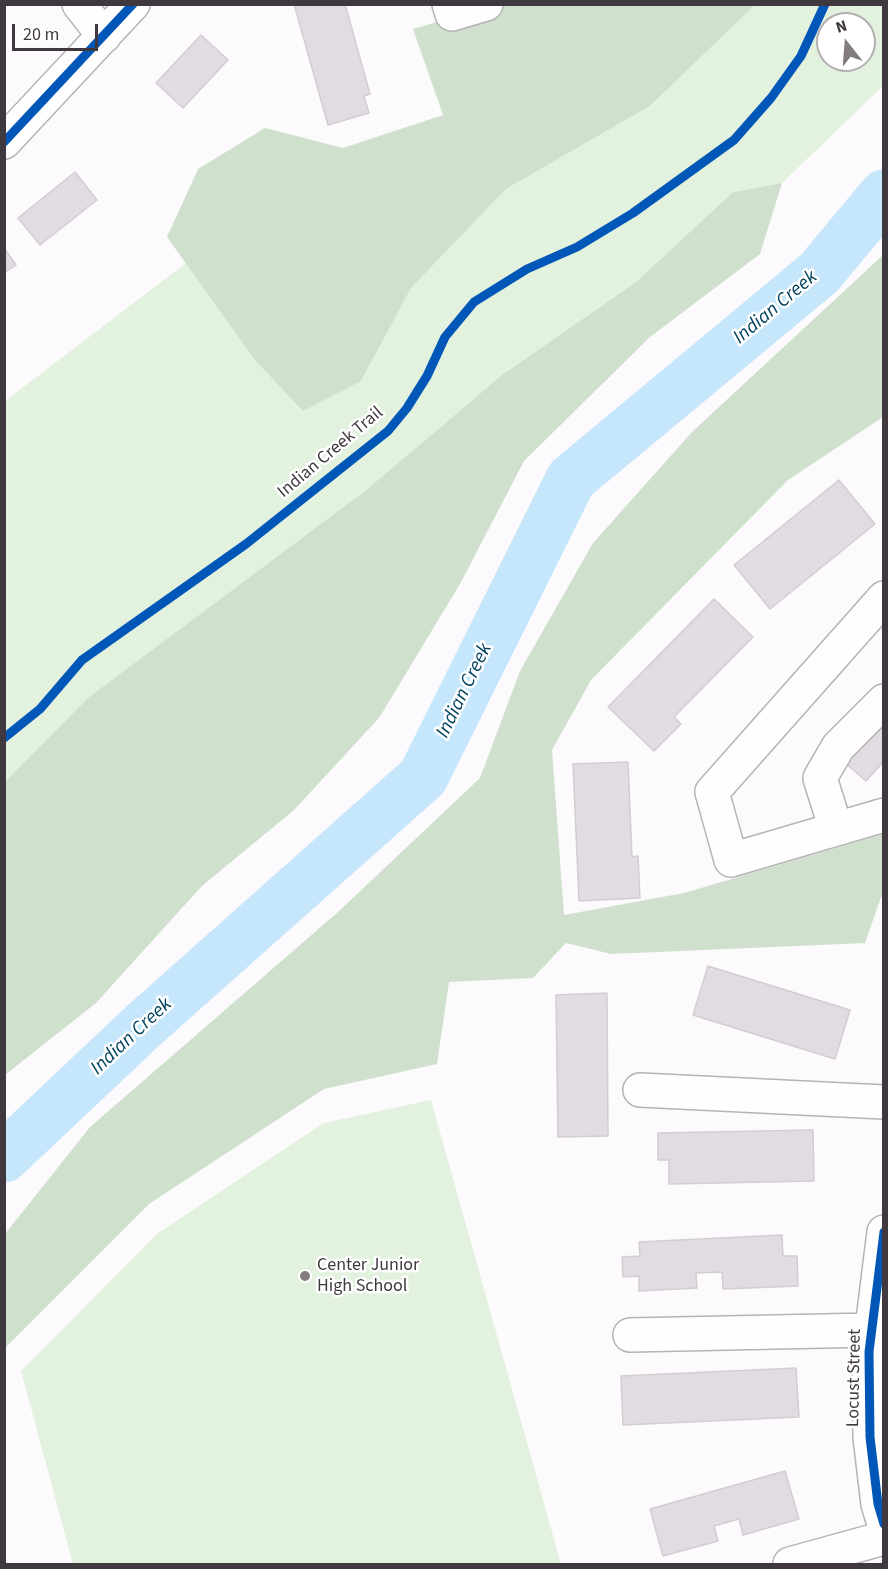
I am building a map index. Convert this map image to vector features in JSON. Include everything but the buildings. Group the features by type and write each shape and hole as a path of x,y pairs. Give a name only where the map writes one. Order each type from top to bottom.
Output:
{"street":[{"path":"79,4 104,36"},
{"path":"4,142 133,4"},
{"path":"449,4 452,14 486,4"},
{"path":"884,598 712,792 731,860 884,815"},
{"path":"836,829 820,778 838,747 884,701"},
{"path":"640,1090 884,1102"},
{"name":"Locust Street","path":"884,1232 869,1352 877,1435 878,1504 884,1524"},
{"path":"630,1335 872,1330"},
{"path":"790,1564 884,1538"}],"green space":[{"path":"495,5 755,5 650,106 506,189 411,288 361,381 303,411 254,359 167,237 198,169 265,128 343,148 443,115 413,29"},
{"path":"755,5 883,5 883,86 782,183 733,192 636,282 502,375 365,491 5,782 5,401 186,263 254,359 361,381 411,288 506,189 650,106"},
{"path":"782,183 760,254 650,337 524,461 460,584 379,718 294,810 202,886 96,1003 5,1075 5,782 88,698 365,491 502,375 636,282 733,192"},
{"path":"883,255 883,417 788,480 591,680 552,750 564,915 684,893 883,834 883,896 865,943 611,954 566,943 533,978 449,982 437,1064 324,1089 149,1204 5,1348 5,1234 90,1127 338,912 480,778 520,671 593,543 692,432"},
{"name":"Center Junior High School","path":"431,1100 561,1564 73,1564 21,1371 158,1233 324,1123"}],"waterway":[{"name":"Indian Creek","path":"4,1157 144,1025 423,777 571,479 819,273 884,195"}],"cycle path":[{"path":"4,142 133,4"},
{"name":"Indian Creek Trail","path":"4,738 40,709 82,660 246,544 388,431 407,408 427,376 445,337 474,302 527,269 577,247 633,213 734,140 771,98 801,56 825,4"},
{"path":"884,1232 869,1352 870,1437 878,1504 884,1524"}],"place":[{"name":"Center Junior High School","path":"305,1276"}]}
